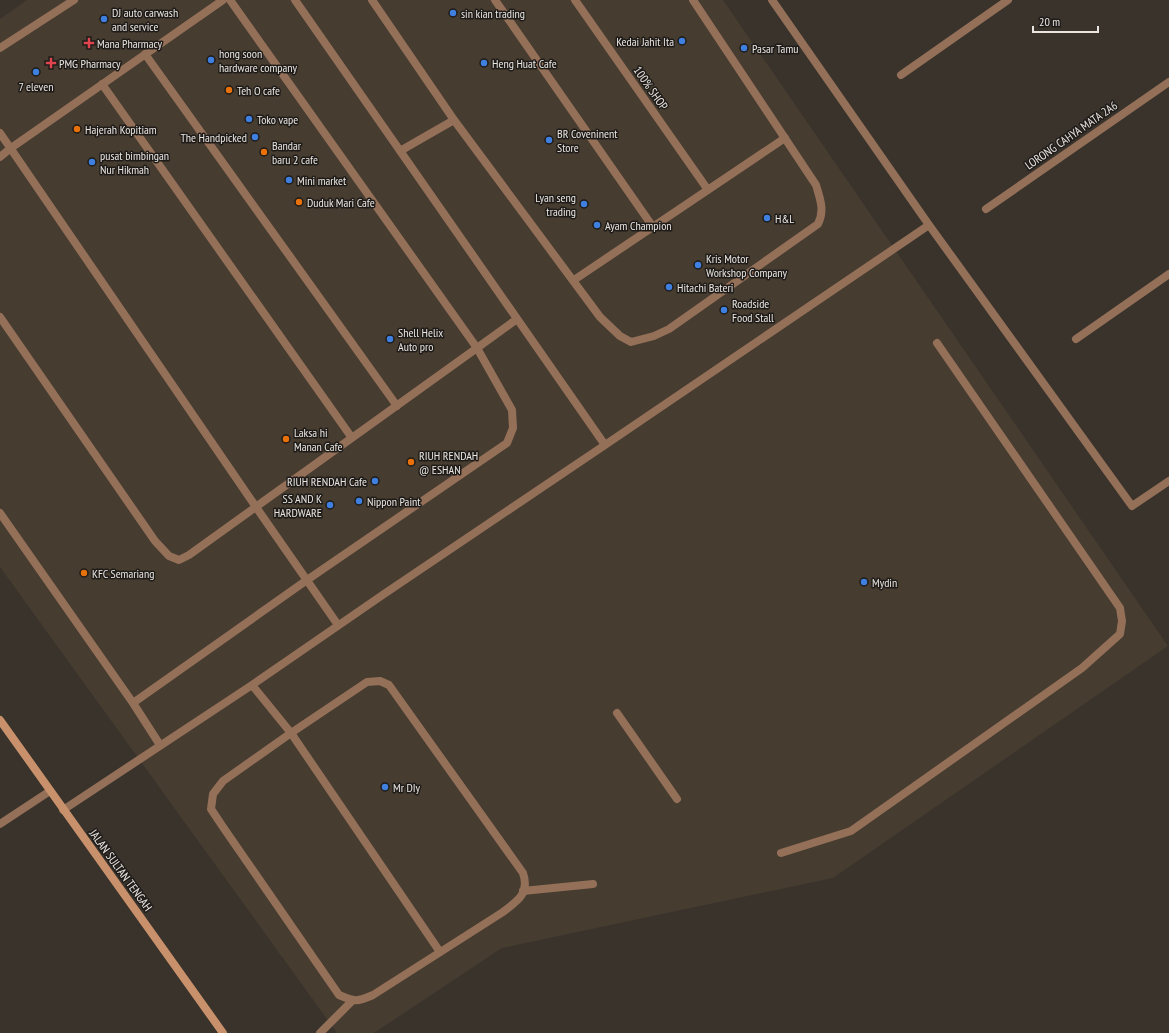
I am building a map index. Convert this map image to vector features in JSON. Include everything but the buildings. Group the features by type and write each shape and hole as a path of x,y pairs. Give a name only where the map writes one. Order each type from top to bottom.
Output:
{"main road":[{"name":"JALAN SULTAN TENGAH","path":"0,720 223,1033"}],"street":[{"path":"0,48 74,0"},
{"path":"0,157 223,0"},
{"path":"133,703 307,580 507,443 513,428 512,410 477,348 230,0"},
{"path":"295,0 605,445"},
{"path":"372,0 454,120 600,317 620,336 632,342 654,336 669,329 818,224 822,216 821,202 816,185 693,0"},
{"path":"495,0 653,227"},
{"name":"100% SHOP","path":"575,0 708,190"},
{"path":"772,0 929,226 1132,506 1169,481"},
{"path":"901,75 1008,0"},
{"path":"145,54 397,406"},
{"name":"LORONG CAHYA MATA 2A6","path":"986,209 1169,82"},
{"path":"102,84 352,438"},
{"path":"400,151 454,120"},
{"path":"0,133 338,625"},
{"path":"574,280 785,138"},
{"path":"63,810 252,685 338,625 929,226"},
{"path":"1076,340 1169,274"},
{"path":"0,317 155,541 169,556 179,560 189,555 517,319"},
{"path":"781,853 851,831 1082,668 1120,634 1122,621 1120,608 937,343"},
{"path":"0,513 133,703 160,745"},
{"path":"380,681 389,685 523,873 526,882 522,897 503,912 373,995 360,1001 352,1001 340,995 211,809 213,794 223,781 291,733 367,682 380,681"},
{"path":"252,685 291,733 440,952"},
{"path":"617,713 677,799"},
{"path":"0,824 50,791"},
{"path":"523,891 593,884"},
{"path":"320,1033 352,1001"}],"shaded area":[{"path":"27,0 723,0 1168,646 833,878 502,948 374,1033 337,1033 0,567 0,19"}],"place":[{"name":"sin kian trading","path":"453,13"},
{"name":"DJ auto carwash and service","path":"104,19"},
{"name":"Kedai Jahit Ita","path":"682,41"},
{"name":"Mana Pharmacy","path":"89,43"},
{"name":"Pasar Tamu","path":"744,48"},
{"name":"hong soon hardware company","path":"211,60"},
{"name":"PMG Pharmacy","path":"51,63"},
{"name":"Heng Huat Cafe","path":"484,63"},
{"name":"7 eleven","path":"36,72"},
{"name":"Teh O cafe","path":"229,90"},
{"name":"Toko vape","path":"249,119"},
{"name":"Hajerah Kopitiam","path":"77,129"},
{"name":"The Handpicked","path":"255,137"},
{"name":"BR Coveninent Store","path":"549,140"},
{"name":"Bandar baru 2 cafe","path":"264,152"},
{"name":"pusat bimbingan Nur Hikmah","path":"92,162"},
{"name":"Mini market","path":"289,180"},
{"name":"Duduk Mari Cafe","path":"299,202"},
{"name":"Lyan seng trading","path":"584,204"},
{"name":"H&L","path":"767,218"},
{"name":"Ayam Champion","path":"597,225"},
{"name":"Kris Motor Workshop Company","path":"698,265"},
{"name":"Hitachi Bateri","path":"669,287"},
{"name":"Roadside Food Stall","path":"724,310"},
{"name":"Shell Helix Auto pro","path":"390,339"},
{"name":"Laksa hi Manan Cafe","path":"286,439"},
{"name":"RIUH RENDAH @ ESHAN","path":"411,462"},
{"name":"RIUH RENDAH Cafe","path":"375,481"},
{"name":"Nippon Paint","path":"359,501"},
{"name":"SS AND K HARDWARE","path":"330,505"},
{"name":"KFC Semariang","path":"84,573"},
{"name":"Mydin","path":"864,582"},
{"name":"Mr DIy","path":"385,787"}]}
